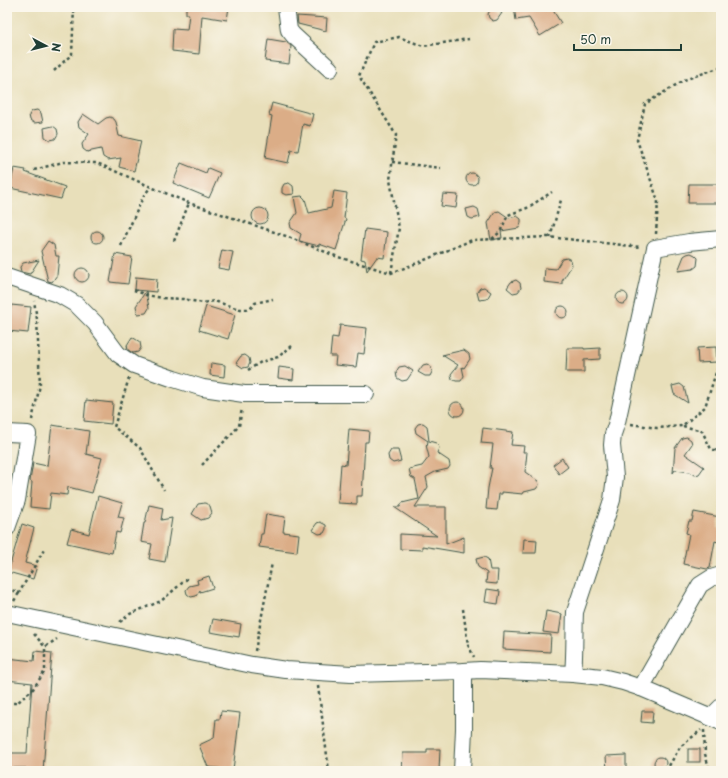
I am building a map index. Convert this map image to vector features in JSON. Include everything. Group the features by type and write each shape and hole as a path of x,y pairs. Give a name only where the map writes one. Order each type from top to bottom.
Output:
{"street":[{"path":"286,7 289,30 330,69"},
{"path":"573,674 576,612 612,500 615,477 612,434 617,422 655,248 689,242 721,239"},
{"path":"7,276 60,295 77,304 95,323 118,354 134,365 203,388 244,394 366,394"},
{"path":"7,433 28,434 17,500 7,528"},
{"path":"640,688 700,585 710,578 721,575"},
{"path":"7,613 252,665 286,670 351,674 480,670 573,674 602,677 623,682 668,700 718,715"},
{"path":"462,771 464,671"}],"path":[{"path":"54,71 72,54 74,7"},
{"path":"391,273 398,228 390,180 396,135 359,76 374,42 399,37 423,46 469,39"},
{"path":"34,170 63,162 97,163 189,203 286,236 338,257 391,273 472,240 550,238 655,248 658,202 637,140 645,104 684,80 721,67"},
{"path":"392,162 441,168"},
{"path":"120,246 144,195 150,187"},
{"path":"492,239 500,232 508,215 527,208 552,192"},
{"path":"550,238 561,200"},
{"path":"174,241 189,203"},
{"path":"28,434 35,412 40,384 32,284"},
{"path":"134,290 146,295 163,298 183,299 203,303 214,301 239,309 250,309 255,303 273,300"},
{"path":"248,370 261,362 278,357 292,346"},
{"path":"682,426 705,408 721,357"},
{"path":"134,365 114,426 140,448 164,490"},
{"path":"202,465 239,426 244,394"},
{"path":"617,422 657,428 682,426 702,431 711,448 721,452"},
{"path":"7,588 19,593 45,548"},
{"path":"252,665 272,563"},
{"path":"106,634 130,614 161,600 188,578"},
{"path":"463,609 468,645 480,670"},
{"path":"7,703 17,704 33,689 45,671 45,648 74,626"},
{"path":"316,671 329,771"},
{"path":"666,771 680,747 703,728 705,754 710,771"}],"building":[{"path":"186,7 229,7 227,20 202,16 199,54 172,51 173,29 187,30 189,14 186,14"},
{"path":"514,7 554,7 554,12 561,23 540,36 529,18 516,20"},
{"path":"495,9 502,13 497,20 493,21 489,18 488,14 490,10"},
{"path":"297,16 327,18 326,31 298,24"},
{"path":"268,39 286,42 291,46 289,64 265,61"},
{"path":"272,103 313,114 310,126 303,124 298,151 291,150 288,163 265,158 272,116 269,115"},
{"path":"37,110 41,113 43,122 34,123 30,120 29,115 32,111"},
{"path":"83,114 98,124 110,117 116,122 119,136 141,141 134,171 119,167 121,158 108,160 103,157 101,149 87,152 83,149 82,144 89,134 79,127 78,122"},
{"path":"53,126 57,129 58,134 55,139 50,140 45,137 44,128"},
{"path":"181,163 206,173 208,168 220,173 209,198 173,183"},
{"path":"14,168 26,170 25,172 65,187 61,199 10,188"},
{"path":"472,173 476,175 478,179 476,183 472,185 468,183 466,179 468,175"},
{"path":"289,183 293,186 294,194 286,195 282,193 282,188 284,184"},
{"path":"689,184 721,184 721,203 688,203"},
{"path":"334,191 347,193 344,218 346,219 336,250 319,244 319,246 299,241 301,234 291,228 290,223 297,213 294,197 302,196 305,199 309,213 331,208"},
{"path":"443,194 458,195 456,208 441,206"},
{"path":"474,207 478,209 480,217 472,219 468,217 466,209"},
{"path":"260,208 267,213 268,216 263,223 260,224 253,219 252,216 257,209"},
{"path":"499,211 509,218 517,216 521,219 521,223 519,228 501,231 502,238 491,240 488,223 495,212"},
{"path":"365,229 387,232 384,258 377,257 367,271 365,260 361,259"},
{"path":"97,231 101,233 103,237 101,241 97,243 93,241 91,237 93,233"},
{"path":"48,241 54,245 56,256 59,256 57,275 52,282 48,281 41,251"},
{"path":"222,250 233,252 229,270 218,268"},
{"path":"691,253 698,258 697,266 693,269 678,271 684,256"},
{"path":"115,254 132,257 128,284 110,282"},
{"path":"567,258 571,260 572,265 562,281 562,284 544,282 545,268 556,269 562,259"},
{"path":"39,260 30,274 21,272 20,267 23,263"},
{"path":"82,268 87,270 89,275 87,280 82,282 77,280 75,275 77,270"},
{"path":"136,277 157,279 156,292 135,290"},
{"path":"516,280 520,283 521,288 518,292 513,293 507,288 511,282"},
{"path":"484,287 491,292 487,299 479,300 477,292 480,288"},
{"path":"146,291 149,308 146,313 138,314 136,306"},
{"path":"622,292 626,294 628,298 626,302 622,304 618,302 616,298 618,294"},
{"path":"11,305 31,307 28,333 8,331"},
{"path":"206,306 235,315 228,339 199,330"},
{"path":"562,306 566,308 568,312 566,316 562,318 558,316 556,312 558,308"},
{"path":"340,325 367,328 364,354 358,353 356,367 335,365 336,356 330,356 332,337 338,338"},
{"path":"132,337 140,342 141,348 138,352 133,353 128,350 127,345"},
{"path":"716,347 717,362 698,363 697,348"},
{"path":"567,348 600,348 600,359 584,360 584,372 566,372"},
{"path":"464,350 469,354 470,359 464,368 462,367 464,376 461,381 456,381 452,379 451,374 458,365 442,355"},
{"path":"245,355 249,358 250,363 248,367 243,368 236,363 241,356"},
{"path":"211,363 225,365 224,377 210,375"},
{"path":"427,364 431,367 432,372 430,376 425,376 418,372 423,365"},
{"path":"405,366 413,371 407,380 402,381 397,378 396,372 399,367"},
{"path":"279,367 294,369 293,380 278,378"},
{"path":"680,384 684,387 688,403 674,394 672,386"},
{"path":"86,400 113,403 111,424 84,421"},
{"path":"457,402 462,404 464,409 462,414 457,416 452,414 450,409 452,404"},
{"path":"423,423 427,426 429,441 438,445 439,448 437,453 449,461 450,466 448,469 435,472 426,477 428,487 415,507 446,507 446,544 464,537 464,553 422,546 422,550 400,549 400,534 437,536 394,507 400,507 402,503 419,499 415,479 411,477 409,469 422,466 429,457 426,445 427,446 428,441 416,433 415,428 418,424"},
{"path":"52,425 89,431 86,454 102,458 92,493 68,487 67,495 51,493 49,509 30,507 32,482 30,481 33,463 47,466"},
{"path":"483,428 513,432 511,445 524,446 523,452 527,452 525,472 538,481 539,485 536,489 524,492 523,494 502,492 502,494 499,494 497,510 486,509 492,468 490,468 493,444 481,443"},
{"path":"349,429 369,431 368,442 365,442 362,496 357,496 357,504 338,503 341,464 346,465"},
{"path":"687,437 691,440 692,444 685,454 704,467 699,474 695,475 690,472 675,470 673,473 675,448 682,438"},
{"path":"391,450 398,450 401,461 393,463 389,460 388,455"},
{"path":"562,458 568,467 559,474 553,465"},
{"path":"98,496 122,503 118,517 124,518 120,533 116,532 112,553 67,543 71,529 89,534"},
{"path":"205,503 210,506 212,513 208,518 201,520 192,514 198,504"},
{"path":"149,505 163,508 161,520 172,518 165,562 149,559 152,544 141,542"},
{"path":"694,512 720,517 718,528 721,529 721,543 715,541 710,568 707,569 683,564 689,534 686,533 689,521 692,521"},
{"path":"266,514 285,517 283,532 299,534 297,552 259,547 261,534 263,534"},
{"path":"320,522 326,525 326,529 324,533 319,534 312,530 317,523"},
{"path":"22,524 34,528 25,563 37,566 33,579 8,572"},
{"path":"524,539 537,540 536,553 523,553"},
{"path":"484,557 488,559 490,570 498,570 497,584 486,583 487,573 478,567 476,559"},
{"path":"209,576 213,588 200,592 200,590 196,596 191,597 187,594 186,590 189,586 198,584 197,580"},
{"path":"487,589 500,591 498,604 485,602"},
{"path":"546,611 562,614 559,634 543,632"},
{"path":"213,619 241,624 239,637 210,632"},
{"path":"504,632 551,635 550,652 503,649"},
{"path":"35,651 52,653 43,771 26,771 26,768 7,768 7,753 27,753 32,683 7,680 7,658 34,661"},
{"path":"221,711 240,713 233,770 208,767 199,745 214,738 216,719 220,719"},
{"path":"642,711 653,711 652,723 641,722"},
{"path":"427,749 440,749 439,771 402,771 403,753 427,753"},
{"path":"688,749 700,749 700,762 688,762"},
{"path":"626,755 626,771 607,771 606,756"},
{"path":"660,757 664,759 666,763 664,767 660,769 656,767 654,763 656,759"}]}
